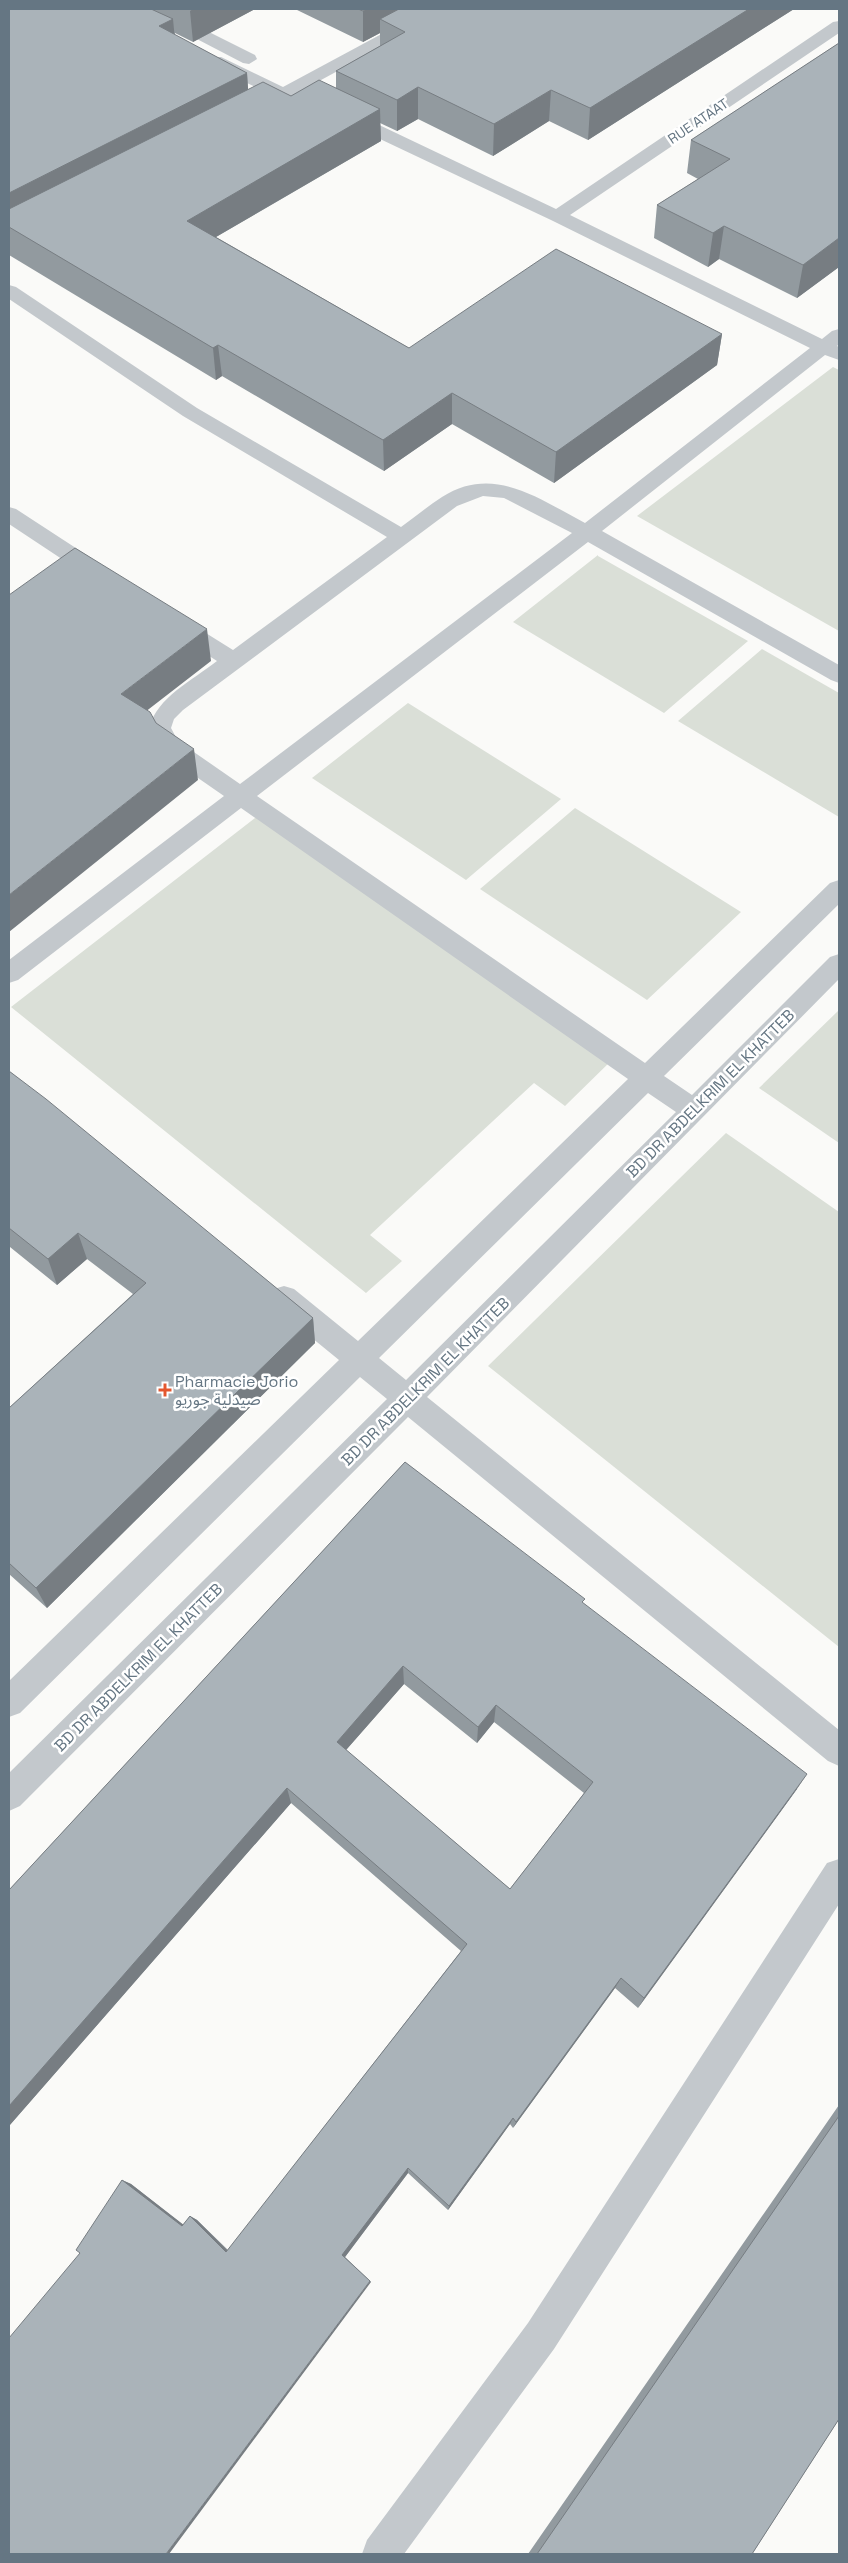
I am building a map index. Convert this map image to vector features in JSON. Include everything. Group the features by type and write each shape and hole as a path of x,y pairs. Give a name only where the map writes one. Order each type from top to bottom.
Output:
{"street":[{"path":"151,9 301,86"},
{"path":"257,108 301,86 440,9"},
{"name":"RUE ATAAT","path":"557,216 839,26"},
{"path":"204,56 283,94"},
{"path":"9,972 586,532 834,346 330,108"},
{"path":"9,291 190,412 401,536"},
{"path":"693,1110 170,747 160,728 163,716 175,704 450,501 468,492 483,489 496,489 511,493 586,532 839,675"},
{"path":"9,514 116,585"},
{"path":"158,612 233,661"},
{"path":"9,1702 839,889"},
{"name":"BD DR ABDELKRIM EL KHATTEB","path":"9,1795 408,1398 839,964"},
{"path":"268,1285 839,1750"},
{"path":"381,2554 541,2336 839,1875"}],"shaded area":[{"path":"833,367 839,370 839,631 637,516"},
{"path":"598,555 748,641 664,713 513,622"},
{"path":"762,649 839,693 839,817 678,721"},
{"path":"408,703 561,799 466,880 312,778"},
{"path":"575,808 741,912 647,1000 480,889"},
{"path":"264,811 615,1057 565,1106 534,1083 370,1235 402,1261 366,1293 11,1007"},
{"path":"839,1010 839,1143 759,1088"},
{"path":"726,1133 839,1212 839,1647 488,1366"}],"building":[{"path":"9,9 151,9 173,19 159,26 247,73 9,193"},
{"path":"399,9 749,9 590,108 551,90 494,124 418,87 397,100 336,71 405,32 380,19"},
{"path":"839,43 839,238 803,265 724,226 713,233 657,205 730,159 691,140"},
{"path":"319,80 380,109 187,221 409,348 556,249 722,334 556,452 452,393 383,440 218,345 213,348 9,227 9,209 263,82 291,96"},
{"path":"75,548 207,629 121,694 150,712 156,723 194,749 9,895 9,595"},
{"name":"Pharmacie Jorio صيدلية جوريو","path":"9,1071 46,1099 313,1318 36,1588 9,1563 9,1408 146,1283 78,1233 48,1259 9,1228"},
{"path":"405,1462 585,1599 582,1602 807,1774 644,1998 621,1978 516,2122 513,2118 449,2206 408,2168 342,2255 370,2281 166,2554 9,2554 9,2338 80,2253 76,2250 122,2180 182,2226 190,2216 226,2252 467,1944 287,1788 9,2106 9,1890","holes":["403,1666 478,1727 496,1705 593,1782 510,1889 337,1742"]},
{"path":"839,2116 839,2419 752,2554 537,2554"}],"place":[{"name":"Pharmacie Jorio صيدلية جوريو","path":"165,1390"}]}
